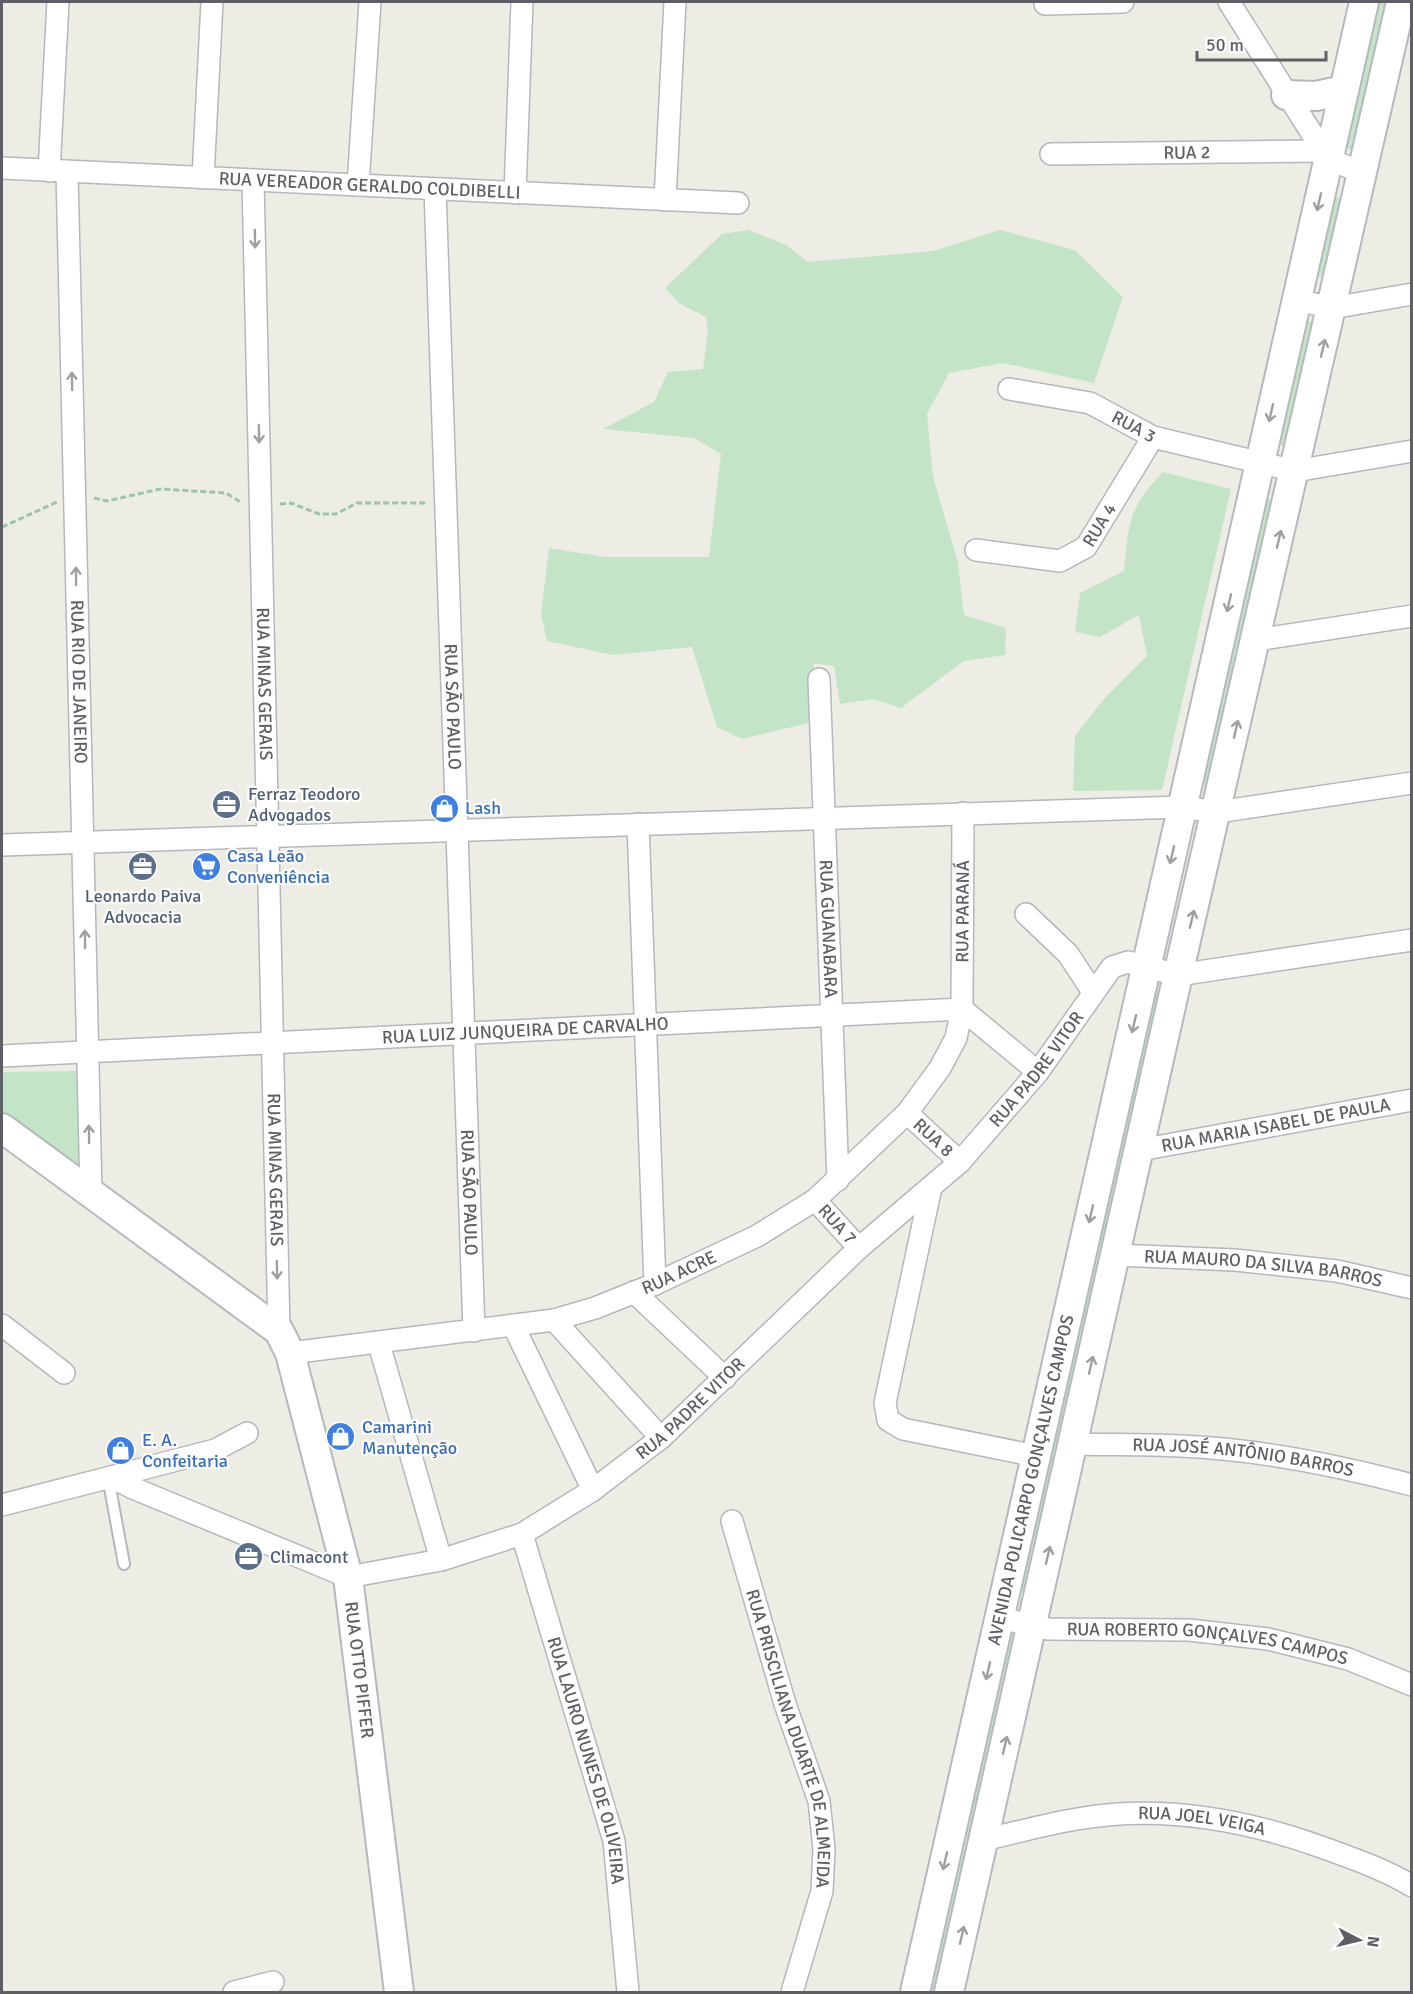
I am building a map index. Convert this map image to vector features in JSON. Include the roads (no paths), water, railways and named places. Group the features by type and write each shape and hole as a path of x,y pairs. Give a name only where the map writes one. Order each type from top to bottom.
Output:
{"street":[{"name":"RUA RIO DE JANEIRO","path":"58,2 58,171 75,493 91,1192"},
{"path":"203,178 212,2"},
{"path":"358,185 370,2"},
{"path":"515,193 522,2"},
{"path":"665,200 675,2"},
{"path":"1045,4 1123,2"},
{"path":"1229,2 1286,95 1326,154 1362,173"},
{"name":"AVENIDA POLICARPO GONÇALVES CAMPOS","path":"915,1992 1297,300 1326,154 1344,90 1364,2"},
{"name":"AVENIDA POLICARPO GONÇALVES CAMPOS","path":"949,1992 1178,975 1401,2"},
{"path":"1286,95 1316,96 1344,90"},
{"name":"RUA 2","path":"1051,154 1326,154"},
{"name":"RUA VEREADOR GERALDO COLDIBELLI","path":"2,168 738,203"},
{"name":"RUA MINAS GERAIS","path":"254,180 272,1044 284,1342"},
{"name":"RUA SÃO PAULO","path":"435,189 474,1331"},
{"path":"1297,300 1332,308 1412,294"},
{"name":"RUA 3","path":"1009,389 1090,403 1153,437 1295,471"},
{"name":"RUA 4","path":"976,550 1060,561 1086,547 1153,437"},
{"path":"1295,471 1412,451"},
{"path":"1256,640 1412,616"},
{"name":"RUA GUANABARA","path":"819,679 838,1180"},
{"path":"2,845 1182,807 1217,812 1412,783"},
{"name":"RUA PARANÁ","path":"962,1009 963,813"},
{"path":"638,824 655,1284"},
{"path":"1026,914 1068,954 1093,992"},
{"path":"1146,967 1178,975 1412,940"},
{"name":"RUA PADRE VITOR","path":"348,1577 441,1560 522,1534 593,1490 661,1438 859,1248 960,1162 1038,1072 1112,967 1121,962 1146,967"},
{"path":"962,1009 1038,1072"},
{"name":"RUA LUIZ JUNQUEIRA DE CARVALHO","path":"2,1056 962,1009"},
{"name":"RUA ACRE","path":"284,1342 379,1344 555,1320 595,1308 655,1284 757,1236 815,1200 907,1113 940,1068 956,1038 962,1009"},
{"name":"RUA MARIA ISABEL DE PAULA","path":"1140,1150 1412,1100"},
{"name":"RUA 8","path":"907,1113 960,1162"},
{"path":"2,1128 91,1192 284,1342"},
{"path":"931,1187 885,1403 888,1420 903,1429 1036,1456"},
{"name":"RUA 7","path":"815,1200 859,1248"},
{"name":"RUA MAURO DA SILVA BARROS","path":"1116,1255 1235,1260 1337,1271 1412,1288"},
{"path":"634,1292 725,1378"},
{"path":"555,1320 661,1438"},
{"path":"513,1325 593,1490"},
{"path":"5,1332 64,1373"},
{"name":"RUA OTTO PIFFER","path":"284,1342 348,1577 399,1992"},
{"path":"379,1344 441,1560"},
{"path":"2,1505 215,1450 247,1433"},
{"name":"RUA JOSÉ ANTÔNIO BARROS","path":"1074,1444 1182,1446 1278,1457 1359,1471 1412,1485"},
{"path":"110,1477 348,1577"},
{"name":"RUA PRISCILIANA DUARTE DE ALMEIDA","path":"732,1521 785,1704 819,1801 824,1849 822,1891 792,1992"},
{"name":"RUA LAURO NUNES DE OLIVEIRA","path":"522,1534 614,1841 628,1992"},
{"name":"RUA ROBERTO GONÇALVES CAMPOS","path":"1000,1618 1048,1629 1189,1630 1268,1639 1348,1659 1412,1685"},
{"name":"RUA JOEL VEIGA","path":"983,1840 1078,1819 1135,1813 1193,1814 1279,1832 1386,1871 1412,1886"},
{"path":"234,1992 273,1982"}],"lane":[{"path":"110,1477 124,1564"}],"place":[{"name":"Ferraz Teodoro Advogados","path":"227,804"},
{"name":"Lash","path":"444,808"},
{"name":"Casa Leão Conveniência","path":"206,866"},
{"name":"Leonardo Paiva Advocacia","path":"143,867"},
{"name":"Camarini Manutenção","path":"341,1437"},
{"name":"E. A. Confeitaria","path":"121,1450"},
{"name":"Climacont","path":"249,1557"}]}
